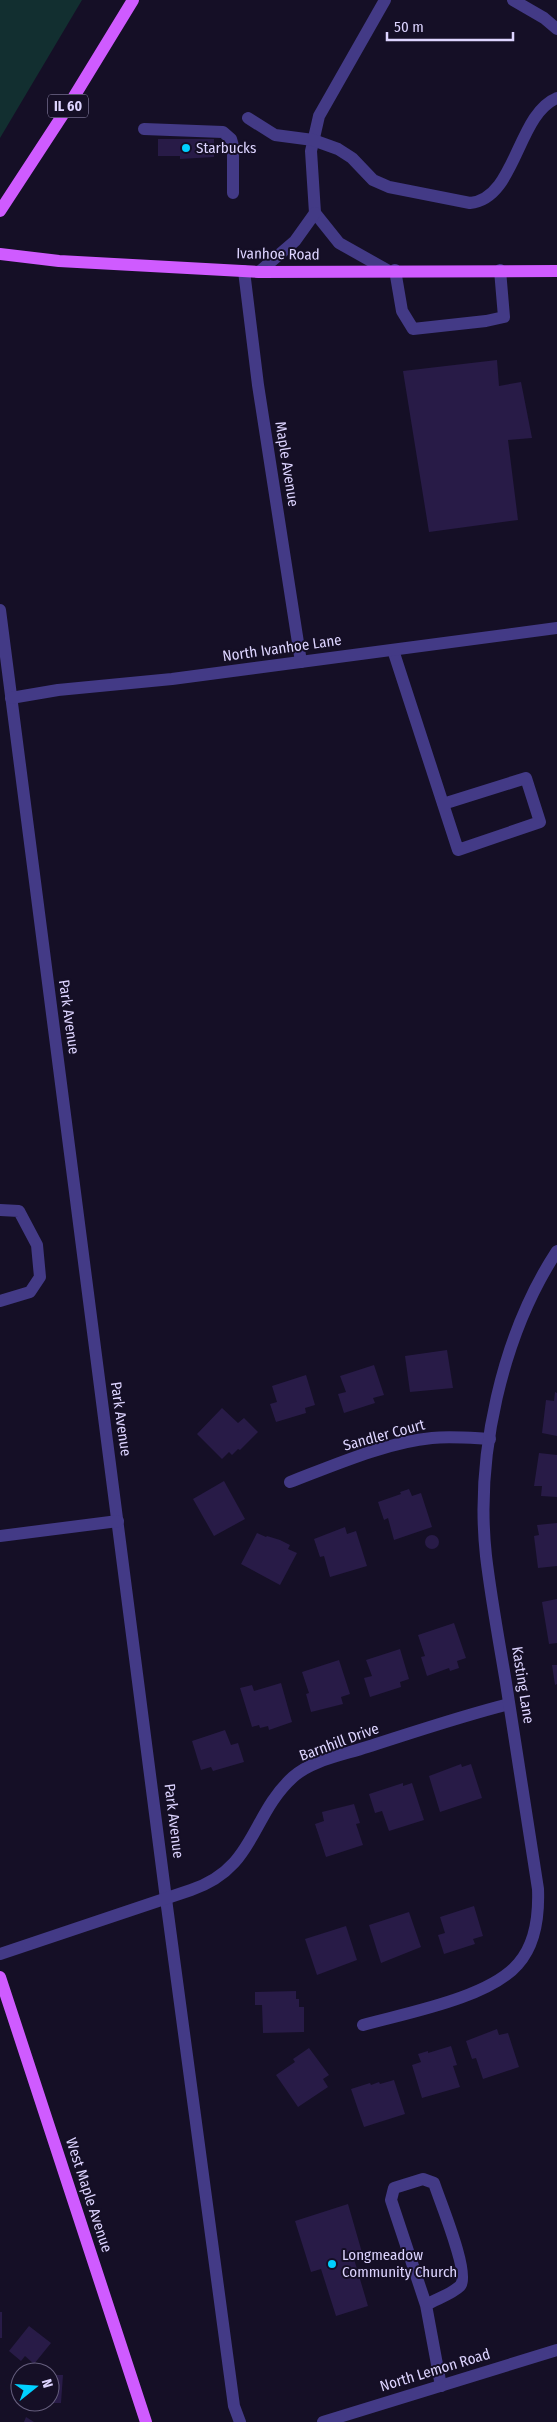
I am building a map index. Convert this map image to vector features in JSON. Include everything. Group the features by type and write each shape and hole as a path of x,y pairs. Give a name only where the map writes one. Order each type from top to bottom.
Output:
{"main road":[{"name":"IL 60","path":"0,211 64,113 133,0"},
{"name":"Ivanhoe Road","path":"0,254 59,261 259,272 391,270 557,271"},
{"name":"West Maple Avenue","path":"0,1977 146,2422"}],"street":[{"path":"385,0 318,116 311,151 315,213 339,243 391,270 402,310 412,329 486,321 504,317 500,270"},
{"path":"512,0 544,18 557,29"},
{"path":"248,118 275,135 313,140 345,152 374,180 388,187 463,203 476,203 490,196 496,189 540,110 550,101 557,98"},
{"path":"144,129 224,132 231,140 233,146 234,193"},
{"path":"259,272 295,241 315,213"},
{"name":"Maple Avenue","path":"244,271 258,385 301,662"},
{"name":"Park Avenue","path":"0,610 166,1899 234,2406 240,2422"},
{"name":"North Ivanhoe Lane","path":"11,698 58,690 172,679 557,628"},
{"path":"393,650 458,850 540,822 526,778 444,804"},
{"path":"0,1210 19,1211 37,1245 40,1277 30,1292 0,1301"},
{"name":"Kasting Lane","path":"364,2025 453,2000 486,1987 507,1975 519,1964 529,1946 539,1916 538,1889 486,1555 484,1496 490,1439 505,1368 520,1322 543,1272 557,1251"},
{"name":"Sandler Court","path":"290,1482 332,1466 410,1441 434,1438 490,1439"},
{"path":"0,1536 118,1521"},
{"name":"Barnhill Drive","path":"0,1954 206,1885 220,1877 243,1853 276,1796 294,1776 317,1763 469,1714 509,1704"},
{"path":"426,2305 460,2286 464,2278 460,2260 434,2183 423,2179 394,2188 391,2200 426,2305 441,2386"},
{"name":"North Lemon Road","path":"323,2422 557,2351"}],"green space":[{"path":"0,0 82,0 0,138"}],"building":[{"name":"Starbucks","path":"158,139 214,139 214,157 180,159 180,156 158,156"},
{"path":"497,360 499,386 521,382 532,438 508,440 518,520 429,532 403,371"},
{"path":"447,1350 453,1388 410,1392 405,1356"},
{"path":"374,1365 384,1395 373,1398 375,1403 344,1413 338,1394 346,1392 340,1376"},
{"path":"306,1375 315,1405 305,1408 306,1413 276,1422 270,1404 277,1402 272,1386"},
{"path":"555,1392 557,1393 557,1436 542,1433 546,1400 554,1401"},
{"path":"222,1408 238,1423 244,1418 258,1432 240,1450 238,1449 232,1455 229,1452 222,1459 197,1434"},
{"path":"539,1453 557,1455 557,1497 541,1496 542,1486 534,1486"},
{"path":"224,1481 245,1519 214,1536 193,1499"},
{"path":"409,1489 412,1496 421,1493 432,1527 394,1540 388,1518 384,1520 378,1502 401,1494 400,1492"},
{"path":"557,1523 557,1566 538,1568 534,1536 539,1535 537,1525"},
{"path":"345,1527 347,1534 356,1531 367,1566 330,1577 324,1556 320,1557 314,1539"},
{"path":"257,1533 290,1545 288,1549 297,1553 280,1585 241,1564"},
{"path":"432,1535 437,1537 439,1542 437,1547 432,1549 427,1547 425,1542 427,1537"},
{"path":"557,1599 557,1643 549,1644 542,1602"},
{"path":"454,1623 466,1658 457,1661 459,1668 450,1671 449,1668 427,1676 421,1657 425,1656 418,1635"},
{"path":"400,1649 409,1679 400,1682 401,1687 370,1697 364,1678 372,1676 366,1660"},
{"path":"339,1660 350,1694 341,1697 343,1704 311,1712 306,1694 309,1693 302,1672"},
{"path":"552,1665 557,1665 557,1684 555,1685"},
{"path":"281,1683 292,1722 269,1730 268,1726 260,1728 259,1725 252,1727 240,1688 252,1685 254,1691"},
{"path":"225,1730 231,1745 238,1743 244,1762 213,1771 211,1767 201,1770 192,1741"},
{"path":"461,1764 462,1767 471,1764 482,1798 440,1812 429,1776"},
{"path":"403,1783 403,1786 412,1783 424,1820 389,1831 382,1811 375,1813 369,1794"},
{"path":"354,1804 360,1823 356,1824 363,1845 326,1857 315,1824 324,1821 322,1812"},
{"path":"474,1906 483,1936 473,1939 475,1944 444,1954 438,1935 445,1933 440,1917"},
{"path":"409,1912 421,1947 381,1963 369,1925"},
{"path":"346,1926 357,1960 317,1975 305,1939"},
{"path":"296,1991 299,2007 304,2007 304,2032 263,2033 262,2005 255,2005 255,1992"},
{"path":"497,2029 499,2035 508,2033 519,2067 483,2079 476,2058 472,2059 466,2041"},
{"path":"451,2046 457,2065 453,2066 460,2087 422,2098 412,2065 421,2062 418,2054"},
{"path":"309,2048 329,2075 323,2079 328,2087 298,2107 276,2075 295,2062 293,2059"},
{"path":"394,2080 405,2114 364,2127 351,2089 370,2083 371,2085 379,2082 380,2084"},
{"name":"Longmeadow Community Church","path":"348,2204 363,2256 354,2259 368,2306 336,2316 321,2269 311,2272 295,2221"},
{"path":"0,2312 2,2312 2,2338 0,2338"},
{"path":"29,2326 51,2343 36,2362 32,2362 25,2356 21,2361 9,2351"},
{"path":"60,2375 63,2375 61,2403"},
{"path":"26,2417 34,2422 24,2422"}],"place":[{"name":"Starbucks","path":"186,148"},
{"name":"Longmeadow Community Church","path":"332,2264"}]}
